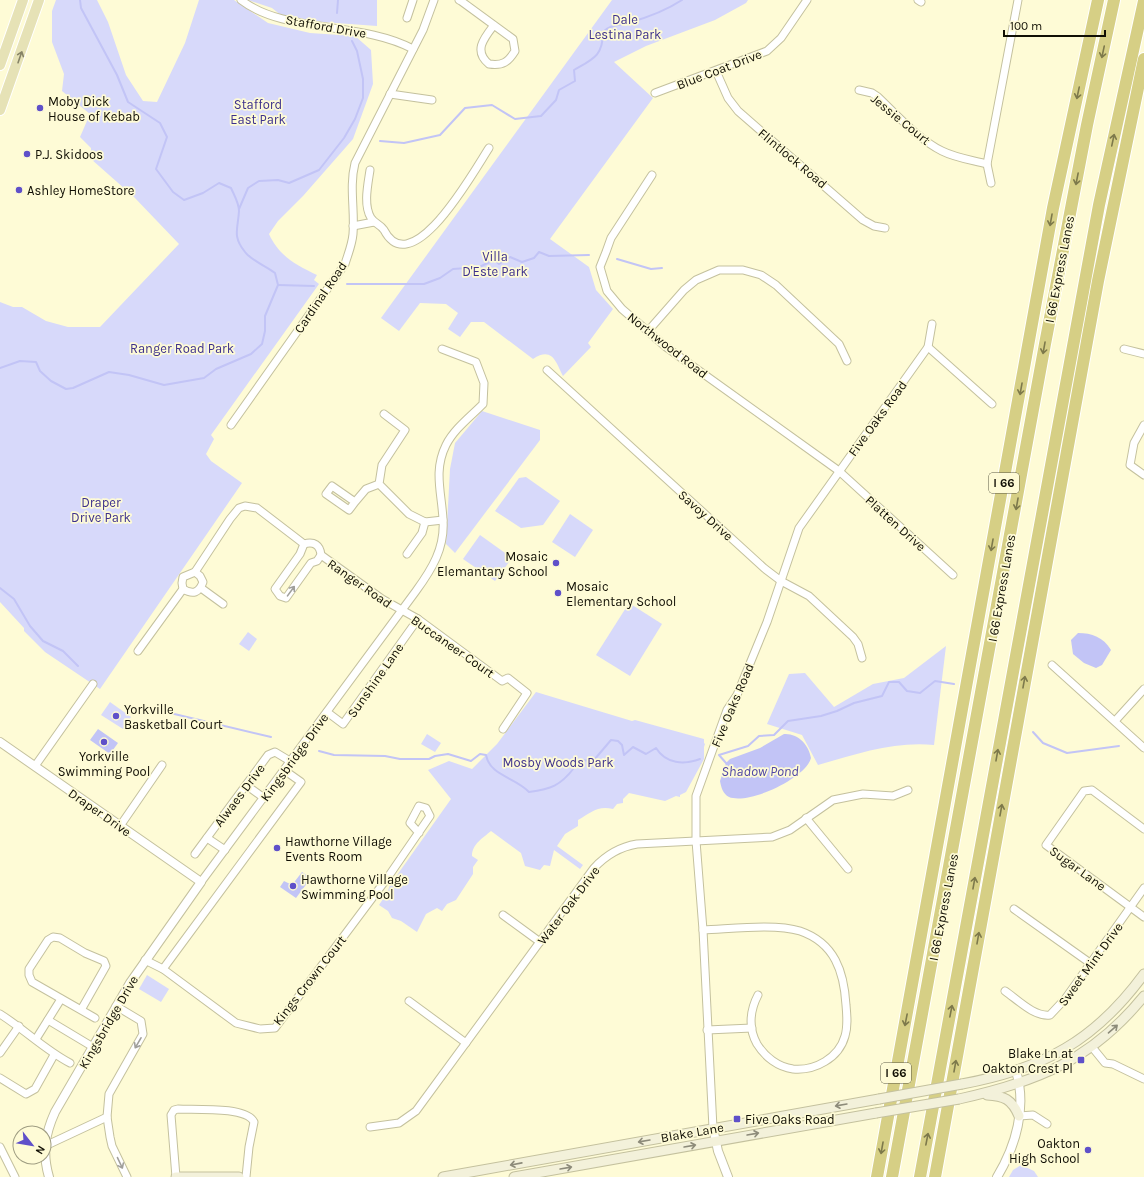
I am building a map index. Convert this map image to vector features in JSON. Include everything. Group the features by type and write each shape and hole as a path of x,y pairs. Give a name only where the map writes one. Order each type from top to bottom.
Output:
{"highway":[{"name":"I 66","path":"877,1177 1054,208 1098,0"},
{"name":"I 66 Express Lanes","path":"892,1177 1045,344 1087,125 1114,0"},
{"name":"I 66 Express Lanes","path":"920,1177 1099,206 1144,1"},
{"path":"935,1177 1098,281 1144,59"}],"main road":[{"path":"0,65 23,0"},
{"path":"0,110 3,93 40,0"},
{"name":"Blake Lane","path":"443,1177 962,1084 1016,1071 1065,1050 1092,1031 1118,1006 1144,974"},
{"name":"Blake Lane","path":"514,1177 959,1099 1020,1084 1052,1071 1092,1047 1126,1018 1144,996"},
{"path":"978,1095 1005,1097 1013,1104 1019,1116"},
{"path":"176,1177 239,1177"}],"street":[{"name":"Stafford Drive","path":"241,0 270,16 375,34 400,42 413,49"},
{"path":"407,18 413,0"},
{"name":"Cardinal Road","path":"231,425 339,273 350,249 353,226 351,184 355,163 413,49 434,0"},
{"path":"459,0 494,25 513,39 515,52 508,61 498,66 489,64 481,54 480,46 494,25"},
{"name":"Blue Coat Drive","path":"655,93 762,53 772,47 794,20 807,0"},
{"path":"991,183 987,164 1018,0"},
{"name":"Flintlock Road","path":"716,71 728,98 738,111 863,220 874,226 885,228"},
{"name":"Jessie Court","path":"859,90 872,93 878,97 920,136 937,148 962,158 987,164"},
{"path":"390,94 432,100"},
{"path":"370,170 366,197 370,217 374,222 380,225 395,243 410,244 429,233 444,216 489,148"},
{"name":"Northwood Road","path":"652,174 611,238 600,267 607,291 622,308 666,347 839,471"},
{"path":"353,226 374,222"},
{"path":"648,332 684,290 696,280 719,270 743,270 761,275 776,285 839,344 847,361"},
{"name":"Five Oaks Road","path":"728,1177 715,1141 713,1128 703,930 696,841 696,796 727,710 737,695 747,671 799,528 928,347 932,324"},
{"path":"928,347 992,404"},
{"name":"Kingsbridge Drive","path":"49,1125 116,1006 145,960 401,611 435,562 441,543 443,520 438,479 441,456 446,444 455,431 483,404 484,383 476,362 442,349"},
{"path":"1124,349 1144,354"},
{"name":"Savoy Drive","path":"546,370 758,562 781,581 809,596 853,637 858,644 862,658"},
{"path":"379,484 382,465 405,430 384,414"},
{"path":"1144,425 1134,443 1130,465 1144,475"},
{"name":"Platten Drive","path":"839,471 954,575"},
{"path":"379,484 409,514 426,522 443,520"},
{"path":"355,502 366,489 379,484"},
{"name":"Ranger Road","path":"195,572 239,508 245,506 257,508 304,544 310,542 316,544 320,547 321,556 401,611"},
{"path":"407,554 422,533 426,522"},
{"path":"304,544 300,554 275,589 280,596 286,598 311,563"},
{"path":"300,554 306,562 311,563 317,561 321,556"},
{"path":"138,651 183,589 183,577 195,572 200,576 203,582 201,588 196,592 190,593 183,589"},
{"path":"201,588 223,604"},
{"name":"Buccaneer Court","path":"401,611 418,619 502,681 508,678 528,693 502,729"},
{"name":"Sunshine Lane","path":"327,712 343,724 418,619"},
{"path":"1052,665 1144,748"},
{"path":"35,766 93,684"},
{"path":"1115,721 1144,689"},
{"name":"Draper Drive","path":"0,742 201,882"},
{"name":"Alwaes Drive","path":"195,854 270,754 278,753 290,761"},
{"path":"120,826 162,765"},
{"path":"163,969 301,782 284,770"},
{"path":"246,785 264,798"},
{"name":"Water Oak Drive","path":"370,1127 394,1124 412,1115 594,868 607,856 623,847 637,844 772,837 790,830 824,805 844,796 862,794 893,796 908,790"},
{"name":"Sugar Lane","path":"1144,828 1092,790 1084,791 1046,845 1144,917"},
{"path":"806,818 848,868"},
{"name":"Kings Crown Court","path":"145,960 163,969 236,1023 260,1029 275,1028 388,877 418,832"},
{"path":"207,838 225,850"},
{"name":"Sweet Mint Drive","path":"1005,990 1037,1013 1044,1015 1050,1014 1065,999 1144,888"},
{"path":"1014,909 1090,963"},
{"path":"503,915 540,942"},
{"path":"703,930 777,928 795,930 820,942 838,965 845,986 847,1027 843,1041 828,1060 818,1066 806,1069 793,1069 770,1059 760,1049 752,1028 753,1005 758,994"},
{"path":"81,1010 106,966 104,961 84,953 60,938 54,937 48,940 29,969 29,975 32,982 61,999 95,1018"},
{"path":"36,1039 61,999"},
{"path":"409,1001 466,1043"},
{"path":"116,1006 141,1021 143,1034 109,1094 106,1117 112,1146 127,1177"},
{"path":"0,1014 19,1026 54,1055 70,1063"},
{"path":"48,1020 93,1047"},
{"path":"0,1053 19,1026"},
{"path":"707,1030 752,1028"},
{"path":"1092,1047 1105,1063 1113,1064 1144,1079"},
{"path":"0,1078 26,1094 35,1089 54,1055"},
{"path":"997,1177 1011,1148 1019,1116 1020,1084 1016,1071"},
{"path":"176,1177 171,1115 174,1110 178,1109 239,1111 252,1118 254,1122 249,1147 246,1177"},
{"path":"1019,1116 1033,1115 1047,1124"},
{"path":"52,1143 106,1117"},
{"path":"0,1147 15,1177"},
{"name":"Kingsbridge Drive","path":"47,1165 49,1177"}],"green space":[{"path":"56,0 97,0 108,22 126,75 143,101 157,102 185,43 199,0 234,0 268,23 310,33 355,36 371,50 373,84 353,139 303,196 278,221 269,234 273,242 283,254 317,275 314,280 319,284 211,435 214,439 206,454 211,461 242,483 100,689 45,652 24,631 24,628 0,602 0,302 13,307 22,307 46,321 68,327 100,327 179,244 134,197 91,159 91,148 80,137 90,114 62,91 64,74 52,42 52,11"},
{"path":"248,0 377,0 377,26 322,22 282,16 272,8"},
{"name":"Villa D'Este Park","path":"612,0 748,0 746,3 715,20 646,46 614,62 653,98 550,239 589,267 596,290 613,309 588,343 591,347 563,376 556,361 549,355 540,355 533,359 484,322 471,322 460,337 448,329 458,313 446,304 420,303 399,331 381,318"},
{"path":"482,411 540,430 540,440 455,553 446,544 450,469 455,443"},
{"path":"526,477 560,501 543,525 521,528 495,511 519,478"},
{"path":"570,514 593,530 575,557 552,542"},
{"path":"480,535 512,558 495,581 463,559"},
{"path":"629,603 662,624 630,676 596,655"},
{"path":"248,632 257,639 249,651 239,644"},
{"path":"946,646 934,745 919,744 876,749 818,765 802,735 767,724 789,674 805,673 834,707 873,684 904,678"},
{"name":"Mosby Woods Park","path":"536,692 632,721 635,720 704,739 704,759 686,792 680,795 680,797 676,796 665,801 629,793 623,799 623,803 617,804 613,809 598,809 590,812 578,820 578,826 565,834 557,846 583,865 580,869 554,850 550,866 544,865 540,870 525,866 521,853 491,831 478,842 474,848 472,856 478,860 473,867 473,874 456,900 447,904 442,911 437,908 426,914 417,932 401,921 392,918 388,911 379,905 387,893 390,885 451,799 428,770 449,761 472,769 497,744"},
{"name":"Yorkville Basketball Court","path":"110,702 131,717 123,729 101,715"},
{"path":"427,734 441,743 435,752 421,744"},
{"path":"147,975 169,989 161,1002 139,989"},
{"path":"1021,1165 1034,1171 1038,1177 1009,1177 1013,1170"}],"water":[{"path":"1078,633 1092,635 1101,639 1111,650 1102,665 1096,668 1084,663 1073,654 1071,640"},
{"name":"Yorkville Swimming Pool","path":"98,729 118,743 110,754 90,740"},
{"name":"Shadow Pond","path":"784,734 794,736 805,744 811,758 807,766 799,774 788,781 776,788 762,793 750,797 738,798 729,797 725,794 720,781 726,763 730,759 760,748"},
{"name":"Hawthorne Village Swimming Pool","path":"302,872 311,878 296,898 280,887 284,881 292,885"}],"waterway":[{"path":"0,368 20,361 36,362 40,371 51,381 66,389 73,388 109,372 129,375 164,385 204,378 216,369 251,354 262,344 265,331 265,316 278,285 275,273 248,255 238,241 237,232 239,208 231,188 219,183 203,193 184,200 173,192 156,169 167,137 160,123 128,102 117,75 81,8 80,0"},
{"path":"337,13 338,0"},
{"path":"380,141 404,143 440,135 465,108 492,105 515,119 541,116 556,100 559,90 575,81 574,70 592,59 599,52 603,40 603,32 606,29 649,16 682,0"},
{"path":"239,209 248,188 259,181 278,180 289,183 319,170 344,138 355,119 363,98 363,79 357,51 352,41"},
{"path":"347,284 424,284 440,278 453,269 467,268 473,270 494,260 499,264 510,257 522,262 534,258 539,252 549,256 589,255"},
{"path":"617,259 651,269 662,268"},
{"path":"278,285 314,286"},
{"path":"0,588 14,599 30,626 43,641 63,651 78,666"},
{"path":"726,763 719,755 748,746 759,736 774,735 788,721 821,716 837,711 854,703 882,696 889,682 899,682 907,691 920,693 935,681 954,684"},
{"path":"166,712 271,737"},
{"path":"1033,732 1043,743 1067,753 1119,746"},
{"path":"319,751 334,755 385,756 400,759 429,759 435,756 448,754 471,761 480,754 486,755 492,768 529,792 543,790 559,783 574,768 573,761 594,760 611,740 618,741 622,745 624,755 633,747 646,754 656,748 665,757 676,762 688,762 700,759"}],"place":[{"name":"Moby Dick House of Kebab","path":"40,108"},
{"name":"P.J. Skidoos","path":"27,154"},
{"name":"Ashley HomeStore","path":"19,190"},
{"name":"Mosaic Elemantary School","path":"556,563"},
{"name":"Mosaic Elementary School","path":"558,593"},
{"name":"Yorkville Basketball Court","path":"116,716"},
{"name":"Yorkville Swimming Pool","path":"104,742"},
{"name":"Hawthorne Village Events Room","path":"277,848"},
{"name":"Hawthorne Village Swimming Pool","path":"293,886"},
{"name":"Blake Ln at Oakton Crest Pl","path":"1081,1060"},
{"name":"Five Oaks Road","path":"737,1119"},
{"name":"Oakton High School","path":"1088,1150"}],"park label":[{"name":"Dale Lestina Park","path":"625,26"},
{"name":"Stafford East Park","path":"258,112"},
{"name":"Ranger Road Park","path":"182,348"},
{"name":"Draper Drive Park","path":"101,510"}]}
